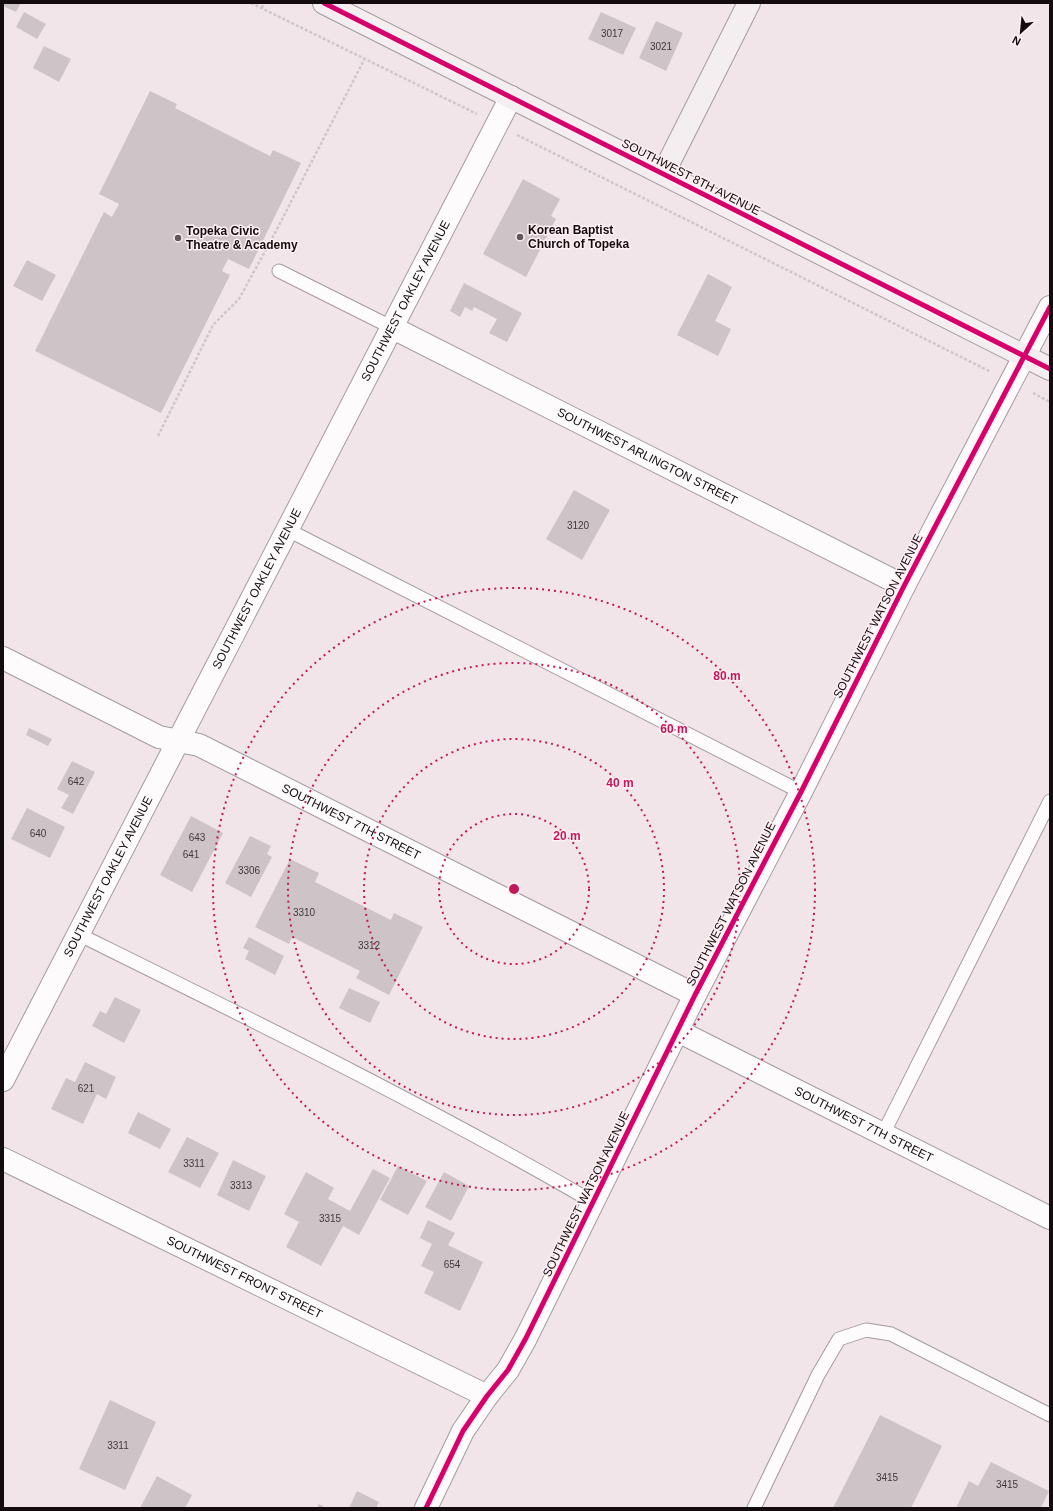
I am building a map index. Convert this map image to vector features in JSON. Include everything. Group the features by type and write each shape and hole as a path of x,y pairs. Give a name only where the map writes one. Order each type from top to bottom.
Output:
{"street":[{"name":"SOUTHWEST 8TH AVENUE","path":"324,3 1050,369"},
{"path":"663,174 749,3"},
{"name":"SOUTHWEST OAKLEY AVENUE","path":"3,1080 511,97"},
{"name":"SOUTHWEST WATSON AVENUE","path":"426,1508 463,1431 487,1396 508,1370 526,1338 695,995 801,792 904,586 1050,307"},
{"name":"SOUTHWEST ARLINGTON STREET","path":"391,327 904,586"},
{"name":"SOUTHWEST 7TH STREET","path":"3,658 159,737 200,745 695,995"},
{"name":"SOUTHWEST 7TH STREET","path":"678,1032 1050,1218"},
{"name":"SOUTHWEST FRONT STREET","path":"3,1159 487,1396"}],"lane":[{"path":"279,271 391,327"},
{"path":"288,530 801,792"},
{"path":"883,1134 1050,802"},
{"path":"78,934 353,1071 593,1202"},
{"path":"754,1508 818,1375 839,1339 866,1330 891,1334 1050,1415"}],"path":[{"path":"251,3 477,114"},
{"path":"262,8 264,3"},
{"path":"158,436 213,325 239,299 275,233 365,58"},
{"path":"517,135 1050,402"}],"building":[{"path":"3,3 21,3 16,12 3,6"},
{"path":"24,12 46,24 37,39 16,27"},
{"path":"601,12 636,28 623,55 588,39"},
{"path":"656,21 683,33 666,71 639,58"},
{"path":"44,46 71,59 59,82 33,68"},
{"name":"Topeka Civic Theatre & Academy","path":"150,91 177,104 175,108 270,156 273,150 301,163 249,269 228,259 222,271 230,275 161,413 35,351 104,212 112,217 119,204 99,194"},
{"name":"Korean Baptist Church of Topeka","path":"523,179 560,199 551,216 556,219 526,277 483,254"},
{"path":"27,260 56,275 42,301 13,286"},
{"path":"708,274 732,287 715,321 731,329 718,356 677,335"},
{"path":"464,283 522,313 507,342 489,333 497,319 474,307 472,311 465,307 460,317 450,311"},
{"path":"574,490 610,510 582,560 546,539"},
{"path":"29,728 52,739 48,746 26,735"},
{"path":"72,761 95,772 73,814 61,808 69,795 57,789"},
{"path":"27,808 65,827 50,858 11,839"},
{"path":"191,816 223,833 192,892 160,875"},
{"path":"250,836 271,846 267,854 272,857 251,897 225,883"},
{"path":"290,859 319,873 315,882 391,920 394,913 423,927 389,995 356,978 360,971 292,937 289,944 255,927"},
{"path":"249,937 284,956 275,975 245,959 249,951 243,948"},
{"path":"349,988 380,1002 370,1023 339,1008"},
{"path":"115,997 141,1010 124,1043 92,1026 100,1011 106,1014"},
{"path":"85,1062 116,1077 106,1099 97,1094 83,1124 51,1109 66,1078 75,1082"},
{"path":"138,1112 171,1129 160,1149 128,1133"},
{"path":"187,1137 219,1153 200,1188 168,1172"},
{"path":"233,1160 266,1176 249,1211 217,1195"},
{"path":"398,1166 427,1181 408,1215 380,1200"},
{"path":"373,1169 390,1178 359,1235 343,1226 321,1266 286,1247 299,1222 284,1214 306,1172 334,1188 328,1199 350,1211"},
{"path":"444,1172 469,1186 451,1221 425,1207"},
{"path":"428,1220 455,1233 448,1245 483,1262 460,1311 424,1293 434,1272 421,1266 432,1244 420,1238"},
{"path":"110,1400 156,1422 125,1490 79,1469"},
{"path":"880,1415 942,1446 911,1508 833,1508"},
{"path":"991,1462 1049,1491 1041,1508 956,1508 969,1481 978,1486"},
{"path":"157,1476 192,1495 185,1508 140,1508"},
{"path":"357,1491 379,1502 376,1508 349,1508"},
{"path":"319,1504 326,1508 317,1508"}],"cycle path":[{"path":"324,3 1050,369"},
{"path":"426,1508 463,1431 487,1396 508,1370 526,1338 695,995 801,792 904,586 1050,307"}],"place":[{"name":"Korean Baptist Church of Topeka","path":"520,237"},
{"name":"Topeka Civic Theatre & Academy","path":"178,238"}]}
